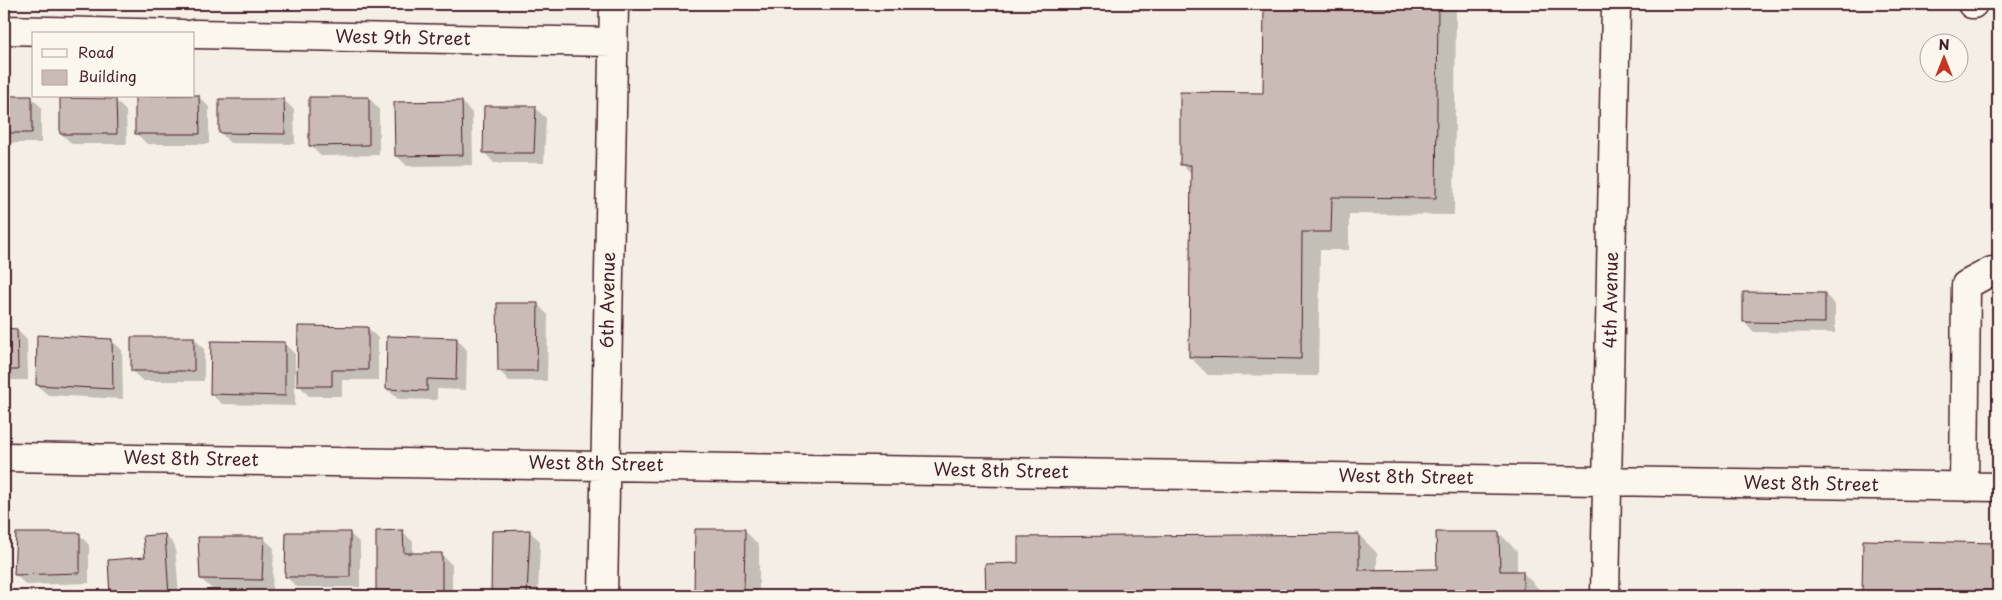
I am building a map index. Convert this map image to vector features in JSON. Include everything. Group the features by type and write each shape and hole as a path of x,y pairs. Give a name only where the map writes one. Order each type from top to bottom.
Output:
{"street":[{"name":"6th Avenue","path":"602,596 614,4"},
{"name":"4th Avenue","path":"1605,596 1616,4"},
{"path":"4,30 93,32"},
{"name":"West 9th Street","path":"195,34 613,42"},
{"path":"1964,486 1966,285 1992,271 1998,271"},
{"name":"West 8th Street","path":"4,456 1998,487"}],"building":[{"path":"1264,4 1438,4 1436,198 1332,197 1331,232 1302,232 1301,359 1189,357 1191,165 1180,165 1180,92 1263,93"},
{"path":"195,95 199,95 200,134 135,134 135,98 195,98"},
{"path":"4,96 32,96 32,133 4,133"},
{"path":"309,97 369,97 369,145 309,146"},
{"path":"60,98 116,99 117,134 60,134"},
{"path":"219,99 284,99 285,134 219,133"},
{"path":"462,101 463,155 395,156 394,102"},
{"path":"484,106 536,106 534,153 483,153"},
{"path":"1743,292 1825,293 1825,323 1743,322"},
{"path":"497,303 538,303 537,371 498,371"},
{"path":"298,326 368,327 368,370 332,370 332,386 297,386"},
{"path":"4,328 17,329 18,370 4,370"},
{"path":"37,335 112,339 113,389 36,385"},
{"path":"387,336 457,338 456,380 427,379 427,391 386,389"},
{"path":"131,337 194,337 194,371 131,371"},
{"path":"211,341 285,342 285,396 210,394"},
{"path":"695,529 745,529 744,596 694,596"},
{"path":"403,530 404,553 442,553 442,596 376,596 376,531"},
{"path":"530,530 527,596 491,596 492,531"},
{"path":"286,532 350,532 350,577 285,577"},
{"path":"1436,532 1499,532 1500,571 1523,571 1523,596 986,596 985,564 1018,563 1018,537 1359,534 1359,570 1437,569"},
{"path":"16,533 80,533 80,573 14,575"},
{"path":"165,534 169,596 110,596 108,560 145,557 143,536"},
{"path":"198,537 264,537 262,580 200,579"},
{"path":"1863,540 1998,543 1998,596 1862,596"}]}
